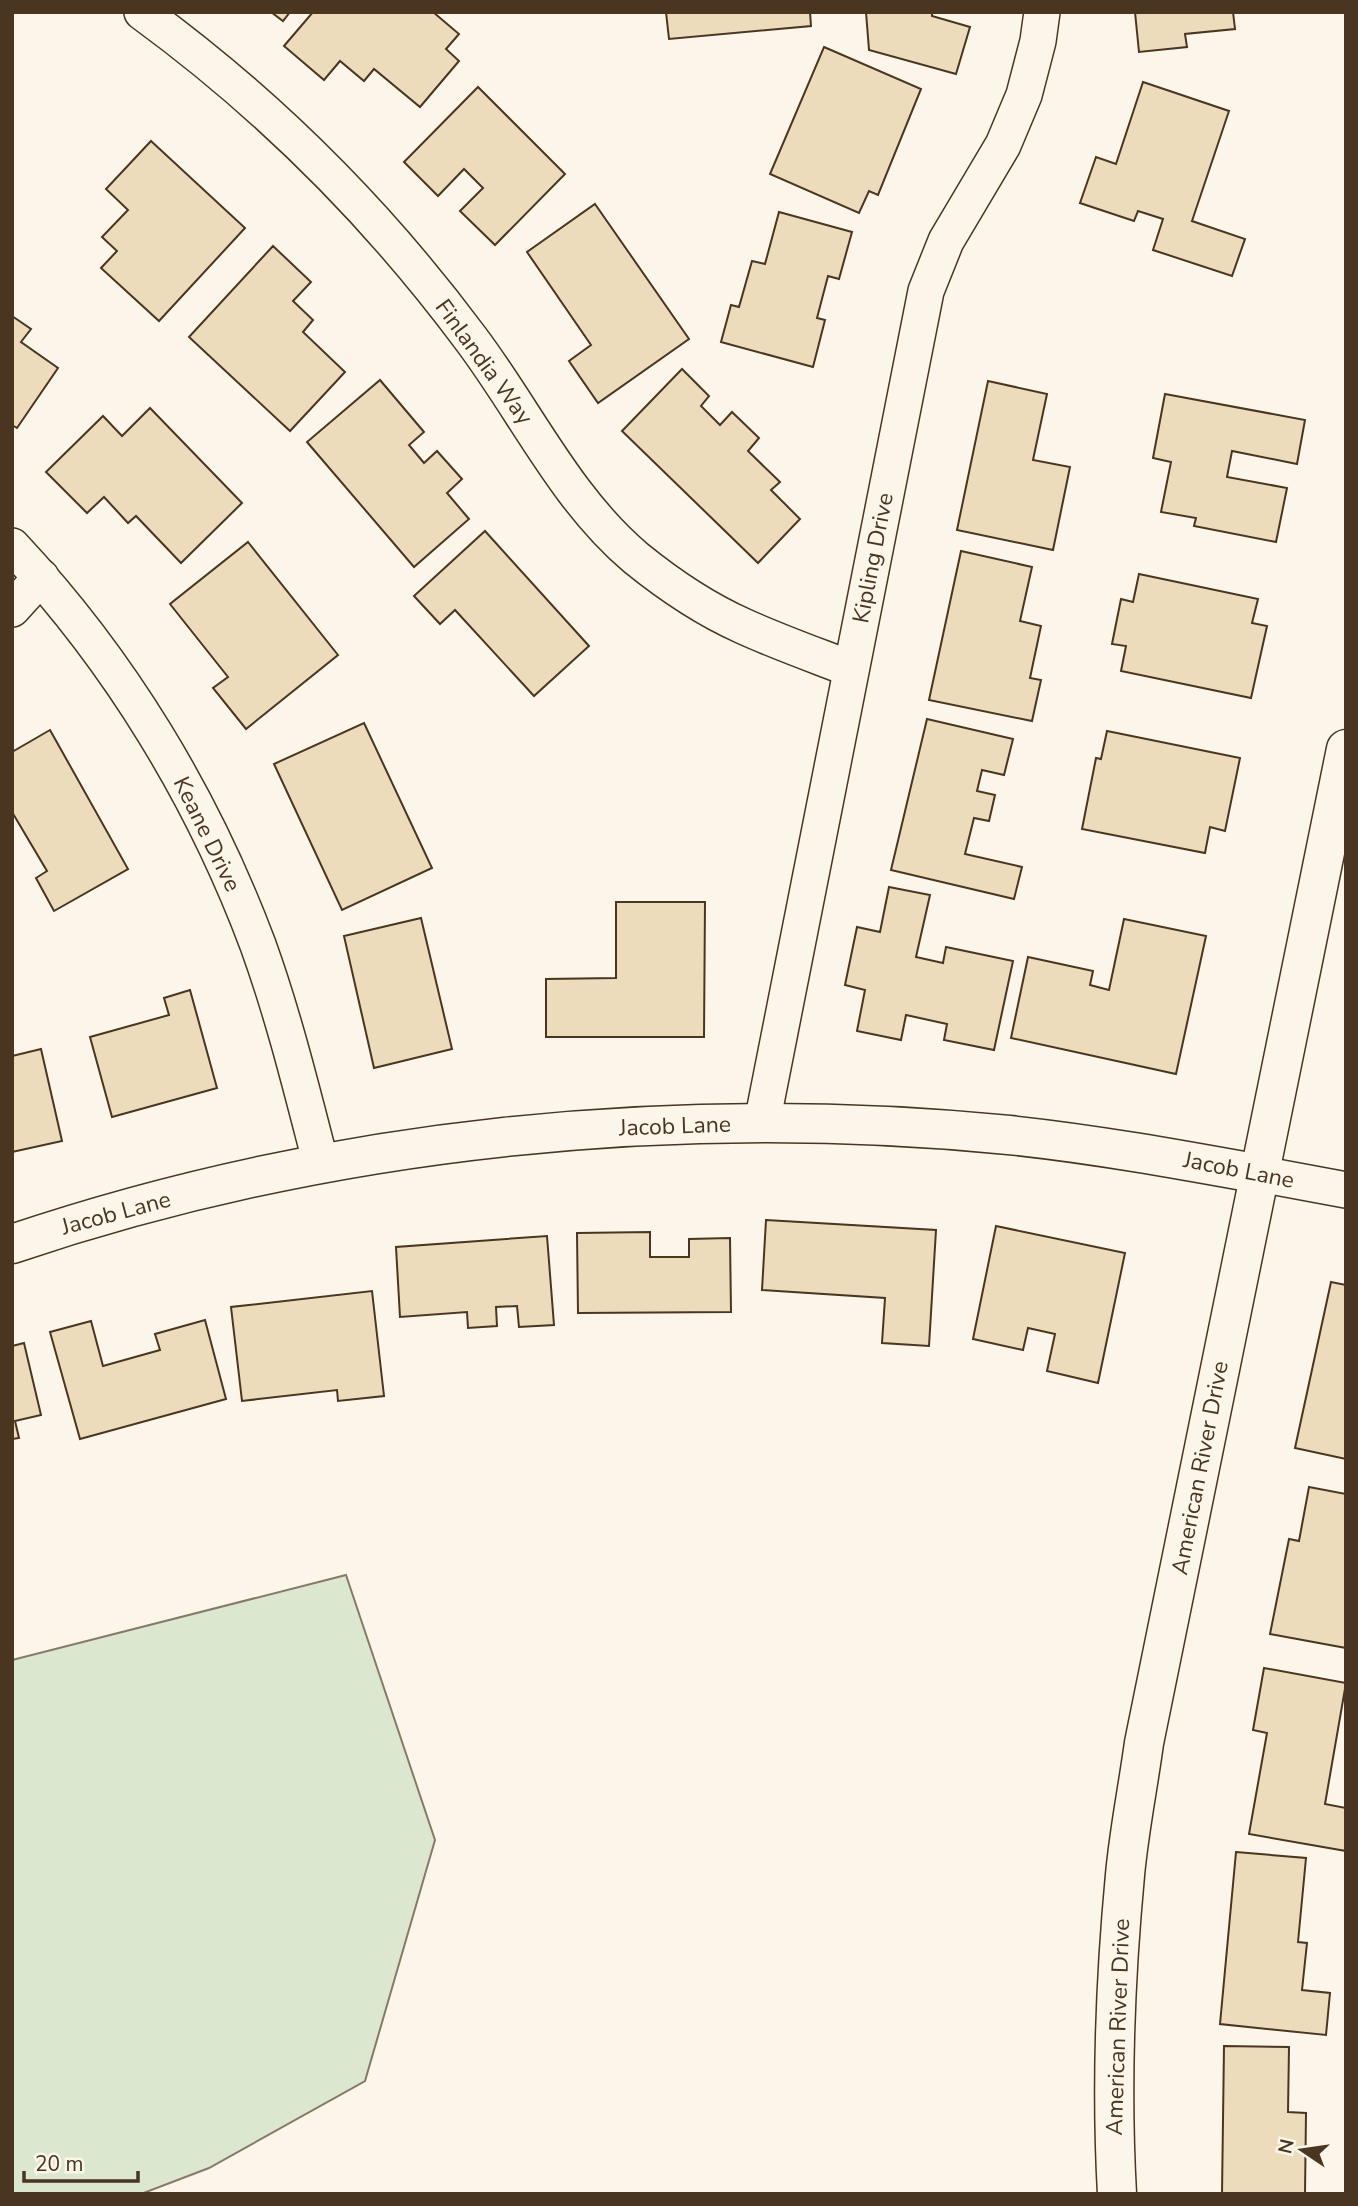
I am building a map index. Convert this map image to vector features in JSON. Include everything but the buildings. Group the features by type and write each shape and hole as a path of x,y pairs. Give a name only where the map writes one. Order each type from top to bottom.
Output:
{"street":[{"name":"Finlandia Way","path":"142,12 255,102 333,176 387,236 472,340 573,491 614,538 637,559 687,596 742,626 851,669"},
{"name":"Kipling Drive","path":"762,1123 926,291 946,241 1003,145 1024,95 1038,41 1042,12"},
{"name":"Keane Drive","path":"12,546 72,613 122,681 188,790 226,867 258,946 285,1027 321,1164"},
{"path":"12,610 41,577"},
{"name":"American River Drive","path":"1117,2194 1114,2131 1115,2001 1125,1872 1144,1743 1346,749"},
{"name":"Jacob Lane","path":"12,1244 172,1197 321,1164 474,1141 629,1127 762,1123 882,1126 1009,1135 1134,1151 1346,1190"}],"green space":[{"path":"346,1575 435,1840 365,2081 209,2168 141,2194 12,2194 12,1660"}]}
